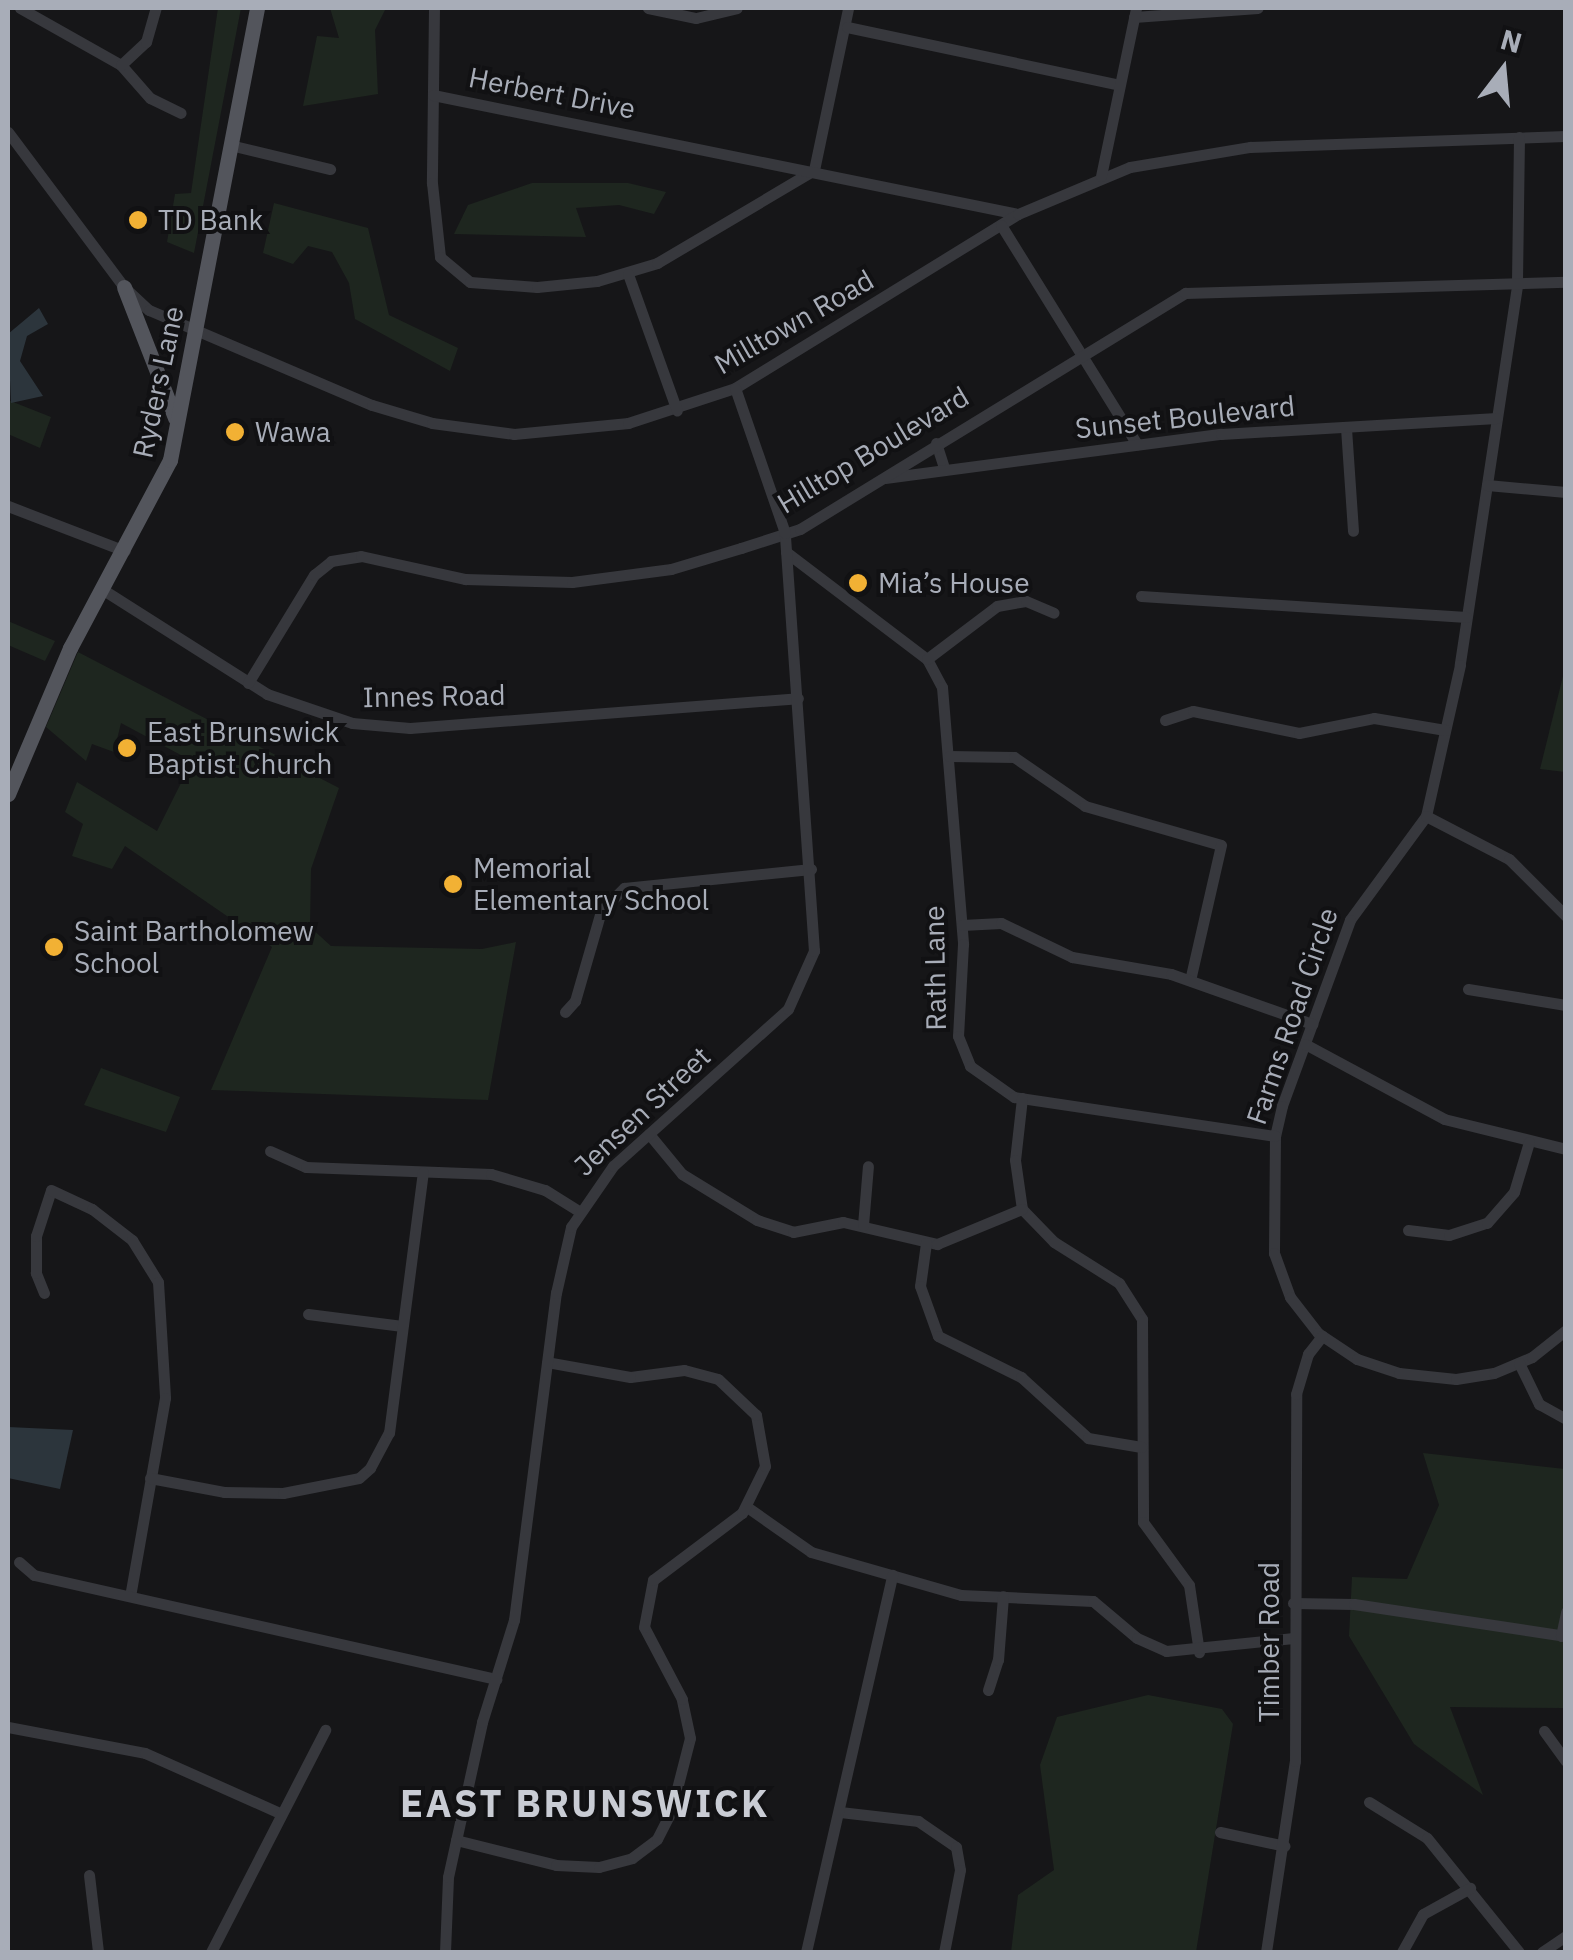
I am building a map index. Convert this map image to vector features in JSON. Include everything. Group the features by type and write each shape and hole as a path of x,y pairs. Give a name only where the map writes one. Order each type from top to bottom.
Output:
{"main road":[{"name":"Ryders Lane","path":"8,794 70,648 158,491 177,423 258,8"},
{"path":"124,287 177,423"}],"street":[{"path":"20,8 121,65 150,98 181,113"},
{"path":"121,65 146,42 156,8"},
{"path":"433,94 434,8"},
{"path":"648,8 696,18 737,8"},
{"path":"814,170 848,8"},
{"path":"1100,176 1116,84 1135,12 1258,8"},
{"path":"846,27 1116,84"},
{"name":"Herbert Drive","path":"814,170 689,247 628,274 572,285 492,287 451,272 440,257 434,219 433,94 814,170 1018,214"},
{"name":"Milltown Road","path":"8,132 124,287 149,310 372,405 485,432 593,430 677,411 735,388 1018,214 1100,176 1160,160 1250,147 1566,136"},
{"name":"Farms Road Circle","path":"1519,137 1516,286 1445,730 1426,816 1362,896 1305,1044 1275,1136 1274,1254 1290,1297 1322,1336 1356,1359 1418,1377 1475,1377 1519,1363 1566,1330"},
{"path":"230,145 330,169"},
{"path":"1000,225 1137,444"},
{"path":"628,274 677,411"},
{"name":"Hilltop Boulevard","path":"248,683 314,575 341,557 465,579 572,582 671,569 785,533 1184,293 1566,282"},
{"name":"Jensen Street","path":"446,1952 444,1906 456,1840 514,1620 560,1268 579,1212 613,1166 796,999 814,951 785,533 735,388"},
{"name":"Sunset Boulevard","path":"880,479 1137,444 1497,418"},
{"path":"1346,428 1353,531"},
{"path":"936,443 945,470"},
{"path":"1487,485 1566,492"},
{"path":"8,506 124,551"},
{"path":"786,552 927,659 997,606 1026,600 1054,613"},
{"name":"Innes Road","path":"104,591 248,683 322,716 382,727 798,698"},
{"path":"1141,596 1466,616"},
{"name":"Rath Lane","path":"927,659 942,687 949,756 962,925 963,1051 982,1080 1022,1098 1275,1136"},
{"path":"1164,720 1193,710 1299,733 1374,718 1445,730"},
{"path":"949,756 1014,758 1085,806 1221,845 1190,980"},
{"path":"1426,816 1509,860 1566,916"},
{"path":"565,1012 575,1000 600,911 624,888 648,881 810,868"},
{"path":"962,925 1001,923 1072,957 1190,980 1312,1024"},
{"path":"1468,989 1566,1005"},
{"path":"1305,1044 1444,1119 1566,1149"},
{"path":"1022,1098 1015,1160 1022,1210 1054,1242 1120,1283 1137,1305 1143,1326 1143,1522 1189,1585 1199,1652"},
{"path":"650,1134 682,1174 757,1220 794,1232 863,1225 926,1243 950,1241 1022,1210"},
{"path":"1408,1230 1458,1234 1487,1223 1514,1192 1530,1142"},
{"path":"270,1151 306,1167 491,1174 544,1190 579,1212"},
{"path":"863,1225 868,1166"},
{"path":"150,1478 224,1492 283,1493 358,1478 389,1433 424,1172"},
{"path":"44,1293 36,1272 36,1236 51,1190 92,1209 132,1240 158,1282 164,1398 130,1596"},
{"path":"926,1243 920,1286 938,1336 1021,1377 1088,1438 1142,1447"},
{"path":"308,1314 402,1326"},
{"name":"Timber Road","path":"1266,1952 1295,1761 1296,1394 1308,1354 1322,1336"},
{"path":"456,1840 556,1865 599,1867 632,1858 657,1839 671,1812 690,1738 682,1698 646,1640 649,1594 663,1568 746,1507 763,1474 764,1440 751,1407 726,1383 693,1371 630,1377 547,1362"},
{"path":"1519,1363 1539,1404 1566,1419"},
{"path":"746,1507 811,1552 961,1595 1086,1599 1151,1646 1199,1652 1293,1638"},
{"path":"19,1562 34,1574 496,1679"},
{"path":"806,1952 892,1575"},
{"path":"988,1690 998,1660 1003,1596"},
{"path":"1293,1603 1354,1604 1563,1636 1566,1612"},
{"path":"8,1727 145,1753 280,1814"},
{"path":"211,1952 325,1730"},
{"path":"1544,1731 1566,1761"},
{"path":"1369,1802 1427,1838 1519,1952"},
{"path":"840,1812 918,1821 956,1847 960,1870 944,1952"},
{"path":"1220,1832 1285,1846"},
{"path":"89,1874 98,1952"},
{"path":"1402,1952 1423,1914 1470,1888"},
{"path":"1542,1952 1566,1936"}],"shaded area":[{"path":"218,8 241,8 194,253 167,242 175,194 191,193"},
{"path":"330,8 386,8 375,30 378,94 303,106 317,36 339,38"},
{"path":"532,183 628,183 666,192 654,214 619,205 576,208 586,237 454,234 468,205"},
{"path":"274,203 368,228 389,315 458,348 450,371 355,319 349,283 332,252 308,246 293,264 263,253"},
{"path":"39,308 48,324 27,336 20,361 43,396 11,403 8,334"},
{"path":"8,400 51,417 40,448 8,434"},
{"path":"8,621 55,641 45,661 8,645"},
{"path":"78,652 339,788 311,869 310,927 331,946 482,949 516,942 488,1100 211,1090 272,947 125,846 112,869 72,856 83,824 65,812 77,782 157,831 192,761 121,723 114,752 92,744 86,761 46,727"},
{"path":"1565,668 1565,772 1540,769"},
{"path":"101,1068 180,1097 166,1132 84,1105"},
{"path":"8,1427 73,1430 60,1489 8,1478"},
{"path":"1423,1453 1565,1469 1565,1708 1450,1707 1483,1795 1414,1744 1349,1636 1352,1577 1407,1579 1439,1505"},
{"path":"1148,1695 1222,1709 1233,1724 1196,1952 1011,1952 1018,1895 1054,1870 1040,1765 1057,1717"}],"place":[{"name":"TD Bank","path":"138,220"},
{"name":"Wawa","path":"235,432"},
{"name":"Mia’s House","path":"858,583"},
{"name":"East Brunswick Baptist Church","path":"127,748"},
{"name":"Memorial Elementary School","path":"453,884"},
{"name":"Saint Bartholomew School","path":"54,947"}],"district":[{"name":"EAST BRUNSWICK","path":"585,1803"}]}
